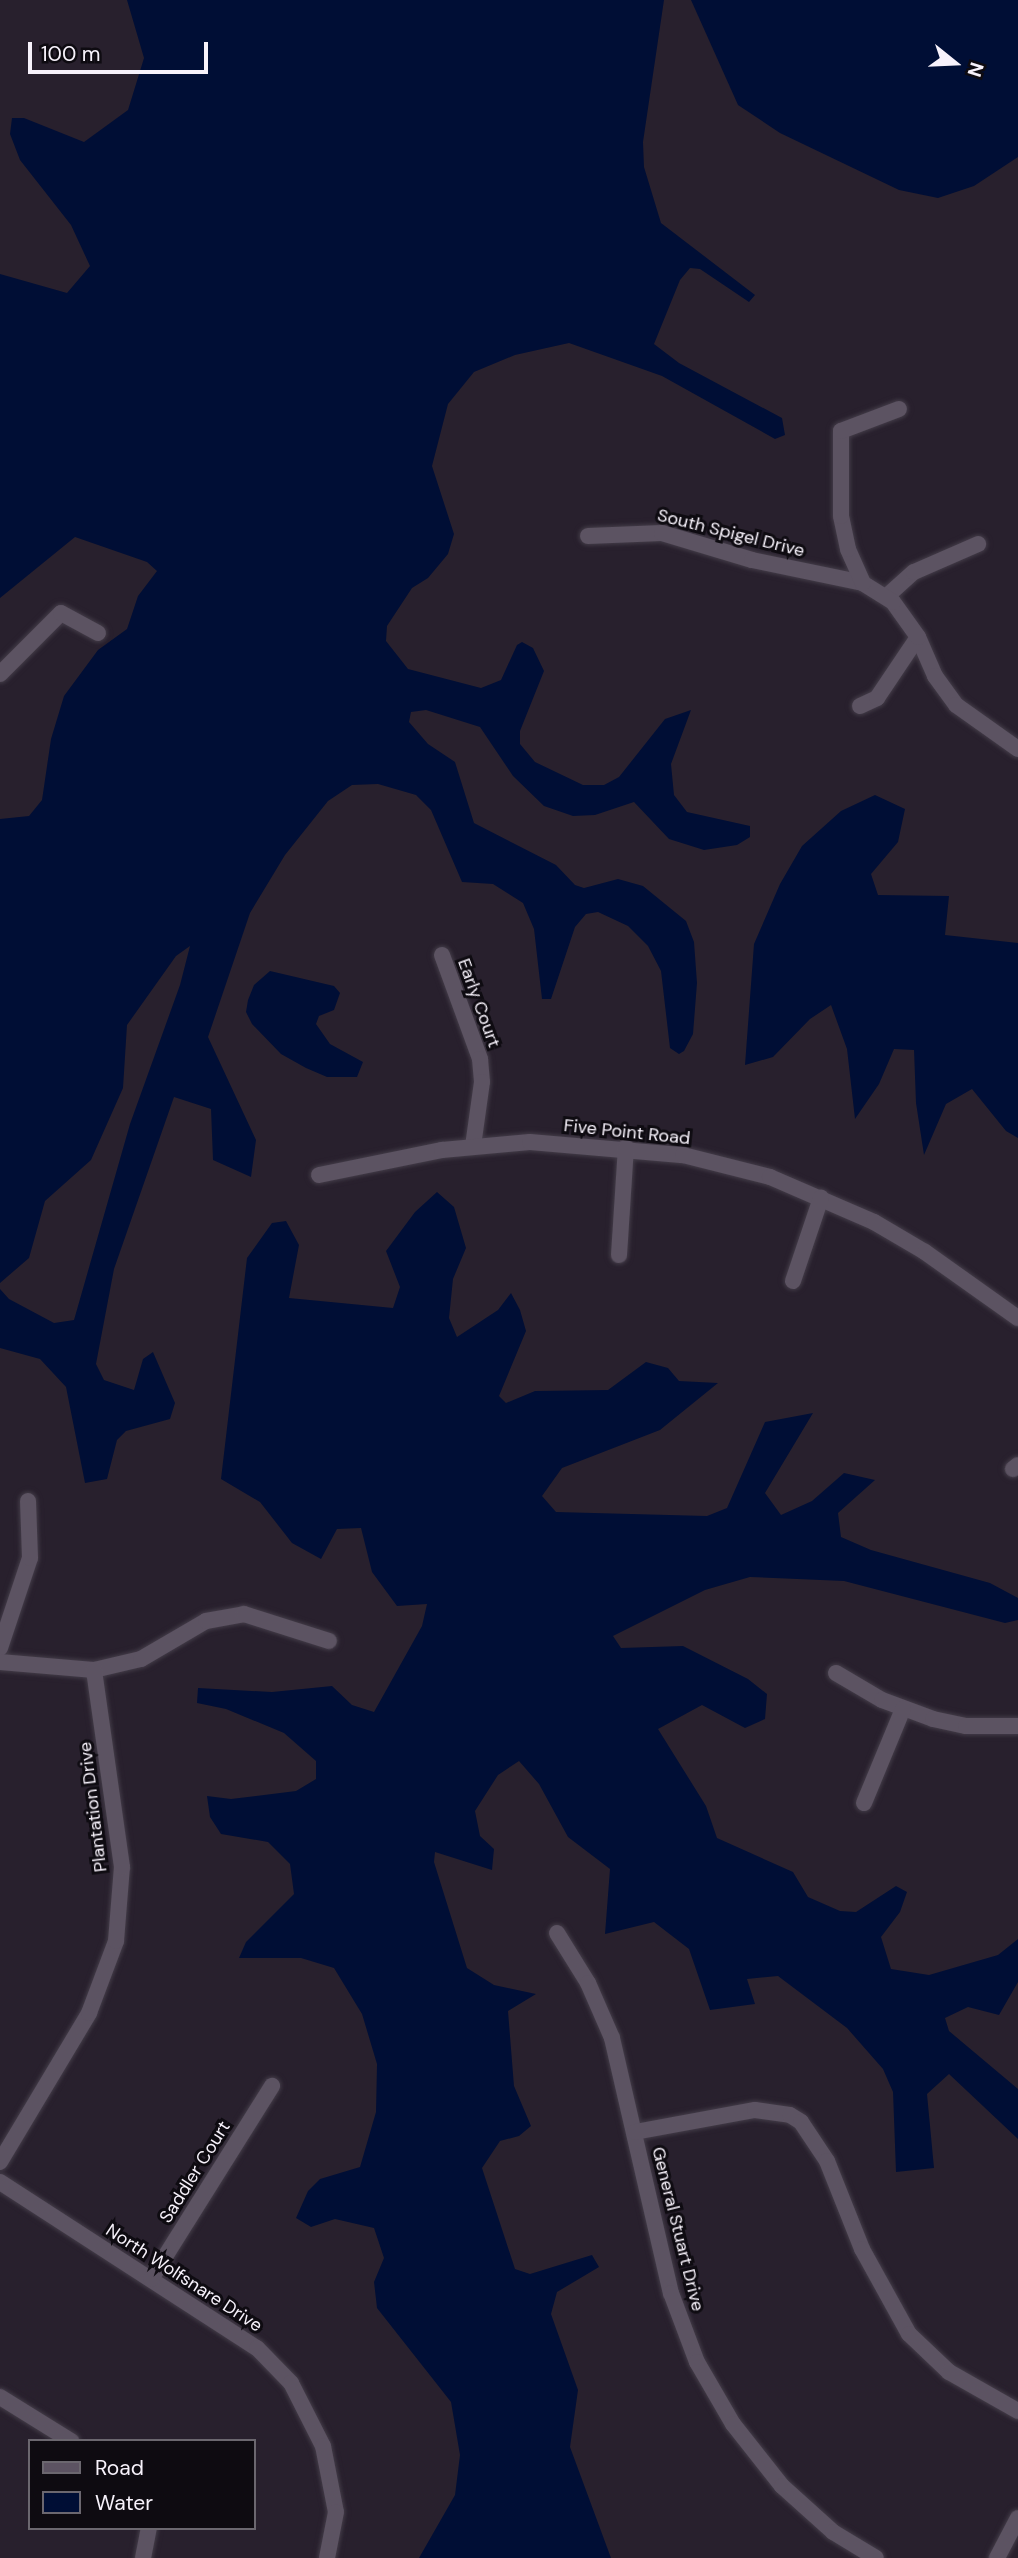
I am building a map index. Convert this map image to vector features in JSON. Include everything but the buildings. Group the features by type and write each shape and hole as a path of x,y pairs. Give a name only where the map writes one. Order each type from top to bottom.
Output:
{"street":[{"path":"863,583 841,516 841,431 899,410"},
{"name":"South Spigel Drive","path":"588,536 662,533 752,560 863,583 887,596 919,637 935,676 956,705 1018,749"},
{"path":"887,596 914,572 978,544"},
{"path":"0,674 61,613 98,633"},
{"path":"860,706 877,698 919,637"},
{"name":"Early Court","path":"442,955 480,1059 481,1092 473,1146"},
{"name":"Five Point Road","path":"319,1175 473,1146 530,1142 626,1147 730,1166 821,1198 925,1252 1018,1318"},
{"path":"619,1255 626,1147"},
{"path":"793,1281 821,1198"},
{"path":"0,1648 30,1558 28,1501"},
{"path":"0,1662 94,1670 141,1659 206,1621 244,1614 329,1641"},
{"name":"Plantation Drive","path":"0,2162 89,2013 116,1941 121,1867 94,1670"},
{"path":"836,1673 903,1709 966,1726 1018,1726"},
{"path":"864,1803 903,1709"},
{"name":"General Stuart Drive","path":"556,1933 600,2007 622,2072 671,2293 710,2387 751,2450 782,2486 833,2532 876,2558"},
{"name":"Saddler Court","path":"151,2279 272,2086"},
{"path":"635,2132 755,2110 790,2115 801,2122 827,2161 867,2259 909,2334 949,2372 1018,2411"},
{"name":"North Wolfsnare Drive","path":"0,2182 257,2348 290,2383 323,2446 336,2512 327,2558"},
{"path":"0,2397 68,2439"},
{"path":"997,2558 1018,2518"},
{"path":"143,2558 149,2530"}],"water":[{"path":"127,0 664,0 643,142 644,167 661,223 755,295 749,302 700,269 690,268 680,280 654,344 679,363 782,418 785,435 775,439 662,376 569,343 515,355 474,372 448,404 432,466 454,534 448,554 428,578 412,588 387,626 386,641 408,669 481,688 501,680 517,645 522,642 533,648 544,671 520,731 520,744 535,762 583,785 604,785 619,777 665,719 691,710 671,764 674,795 687,812 750,826 750,837 737,845 704,850 669,839 634,802 595,815 573,816 544,806 513,776 480,727 426,710 411,712 409,722 428,744 455,762 474,823 556,865 575,885 584,888 618,879 643,886 686,921 694,942 697,983 693,1034 684,1051 679,1054 670,1048 661,971 648,946 628,926 598,912 586,914 575,927 551,999 542,999 534,929 523,903 493,884 462,882 431,810 416,795 378,784 352,785 328,801 285,855 250,913 208,1037 256,1140 251,1177 213,1160 211,1109 174,1097 114,1269 96,1364 104,1380 134,1390 143,1359 153,1352 175,1403 170,1419 126,1431 117,1440 107,1479 85,1483 66,1387 40,1359 0,1348 0,1289 9,1299 54,1323 74,1320 130,1124 180,985 190,946 176,956 127,1025 123,1088 91,1160 45,1201 29,1258 0,1283 0,819 29,816 42,800 51,739 64,696 98,650 127,629 138,596 157,571 147,562 75,537 0,598 0,274 67,293 90,266 71,225 20,160 10,134 12,118 24,118 84,142 128,110 144,58"},
{"path":"691,0 1018,0 1018,157 974,186 938,198 899,190 780,133 738,105"},
{"path":"875,795 905,809 898,842 871,874 878,895 949,896 945,935 1018,943 1018,1138 1006,1131 972,1089 946,1104 924,1155 916,1103 914,1050 894,1049 879,1084 855,1119 847,1049 831,1005 810,1019 773,1057 745,1065 754,944 780,884 802,846 841,811"},
{"path":"270,971 334,986 340,993 334,1010 319,1016 316,1024 330,1044 363,1062 357,1077 327,1077 306,1068 281,1054 252,1024 246,1012 248,1000 254,985"},
{"path":"437,1192 454,1207 466,1248 453,1279 449,1318 457,1337 498,1310 511,1293 520,1310 526,1331 499,1396 506,1403 535,1391 608,1390 646,1362 668,1368 679,1381 718,1383 660,1430 562,1468 542,1496 556,1512 707,1516 727,1508 765,1422 813,1413 765,1493 781,1515 812,1501 844,1473 875,1480 838,1513 841,1537 871,1550 990,1583 1018,1598 1018,1620 1005,1623 844,1581 750,1577 705,1590 613,1636 621,1648 683,1646 748,1679 767,1694 765,1719 745,1728 702,1705 658,1729 706,1806 717,1838 793,1872 808,1897 840,1911 856,1912 896,1886 907,1892 900,1912 881,1937 891,1969 929,1975 998,1955 1018,1939 1018,1982 999,2015 968,2007 945,2018 949,2031 1018,2089 1018,2139 949,2074 927,2094 934,2168 896,2172 893,2092 883,2069 847,2028 778,1976 747,1979 755,2004 710,2010 689,1949 654,1922 605,1934 610,1869 568,1837 539,1784 519,1761 498,1775 475,1811 480,1836 494,1849 492,1870 435,1852 434,1862 467,1968 494,1985 536,1994 508,2011 514,2086 531,2126 519,2136 500,2141 482,2168 515,2269 530,2274 592,2255 599,2267 557,2292 551,2314 578,2390 570,2447 611,2558 419,2558 455,2495 460,2455 451,2402 377,2308 374,2282 384,2258 374,2228 335,2219 311,2227 296,2218 308,2191 320,2179 360,2167 376,2112 377,2064 362,2014 334,1968 301,1958 239,1958 246,1942 294,1894 290,1864 268,1842 221,1834 210,1817 207,1796 231,1799 296,1791 316,1779 316,1761 284,1733 226,1709 197,1703 198,1688 272,1692 332,1686 352,1705 374,1712 422,1626 427,1604 397,1606 372,1572 361,1528 337,1529 321,1559 292,1543 260,1502 221,1479 247,1258 272,1223 286,1221 299,1245 289,1298 393,1308 400,1287 386,1251 415,1212"}]}
